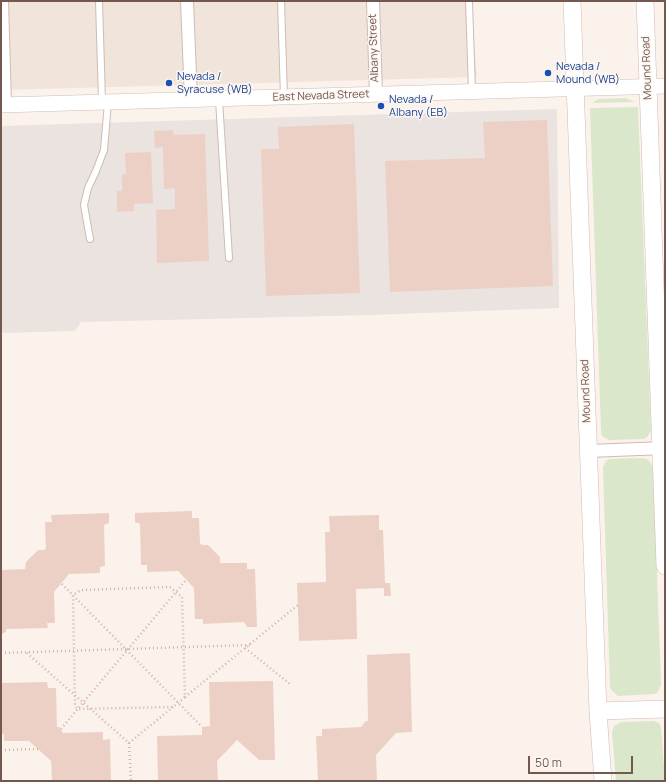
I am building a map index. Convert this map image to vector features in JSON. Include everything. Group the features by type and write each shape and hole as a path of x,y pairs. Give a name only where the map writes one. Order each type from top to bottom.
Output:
{"main road":[{"name":"Mound Road","path":"572,1 598,711 603,781"},
{"name":"Mound Road","path":"645,1 665,566"},
{"path":"598,711 665,709"}],"street":[{"path":"2,1 3,105"},
{"path":"187,1 191,100"},
{"name":"Albany Street","path":"373,1 376,95"},
{"name":"East Nevada Street","path":"3,105 665,86"},
{"path":"588,451 662,448"}],"lane":[{"path":"90,239 84,205 88,188 104,150 105,102 99,1"},
{"path":"281,1 284,97"},
{"path":"469,1 472,92"},
{"path":"219,99 229,258"}],"path":[{"path":"61,729 186,580"},
{"path":"62,584 202,727"},
{"path":"73,596 81,590 170,587 182,597 185,697"},
{"path":"73,596 75,706 78,709"},
{"path":"129,743 298,606"},
{"path":"1,653 250,645"},
{"path":"246,648 290,684"},
{"path":"27,652 129,743 131,781"},
{"path":"78,709 173,707"},
{"path":"1,750 38,749"}],"shaded area":[{"path":"1,1 470,1 477,77 1,90"},
{"path":"557,109 559,308 370,315 81,322 75,331 1,333 1,126"}],"green space":[{"path":"625,98 635,102 592,103 599,99"},
{"path":"638,107 651,431 644,439 609,440 602,436 601,430 590,108"},
{"path":"643,458 649,460 653,468 661,684 658,692 654,694 618,696 610,687 603,467 609,459"},
{"path":"654,721 660,724 661,727 665,781 616,781 612,733 614,726 621,722"}],"building":[{"path":"547,120 553,286 390,292 385,161 485,158 483,122"},
{"path":"354,124 360,293 266,296 261,149 279,149 278,127"},
{"path":"173,130 174,135 205,134 209,261 157,263 156,210 175,209 175,188 164,189 163,147 155,148 154,131"},
{"path":"151,152 153,203 134,204 134,211 117,212 117,191 122,191 122,174 126,174 125,153"},
{"path":"192,511 192,518 199,518 200,543 202,545 208,545 220,557 220,563 247,563 247,569 255,569 257,627 247,627 244,622 203,624 203,619 195,619 194,588 178,571 147,572 147,565 141,565 140,524 135,522 135,513"},
{"path":"109,513 109,523 104,525 105,566 100,567 100,573 69,574 54,592 55,623 47,623 48,628 6,629 6,632 1,634 1,570 25,569 26,562 38,550 44,550 46,548 45,522 52,522 51,515"},
{"path":"379,515 379,530 383,530 385,583 390,583 391,596 384,596 384,588 356,589 357,639 299,641 297,583 326,582 325,532 330,532 329,516"},
{"path":"410,653 412,732 396,733 376,755 377,781 318,781 316,736 322,736 322,729 361,727 366,721 368,721 367,655"},
{"path":"273,681 275,760 259,760 237,740 217,761 218,781 158,781 157,736 202,735 202,727 210,726 209,682"},
{"path":"47,682 48,688 56,688 57,727 59,727 63,733 103,732 103,740 110,739 111,781 52,781 51,761 29,741 4,741 4,734 1,734 1,683"}],"place":[{"name":"Nevada / Mound (WB)","path":"548,73"},
{"name":"Nevada / Syracuse (WB)","path":"169,83"},
{"name":"Nevada / Albany (EB)","path":"381,106"}]}
